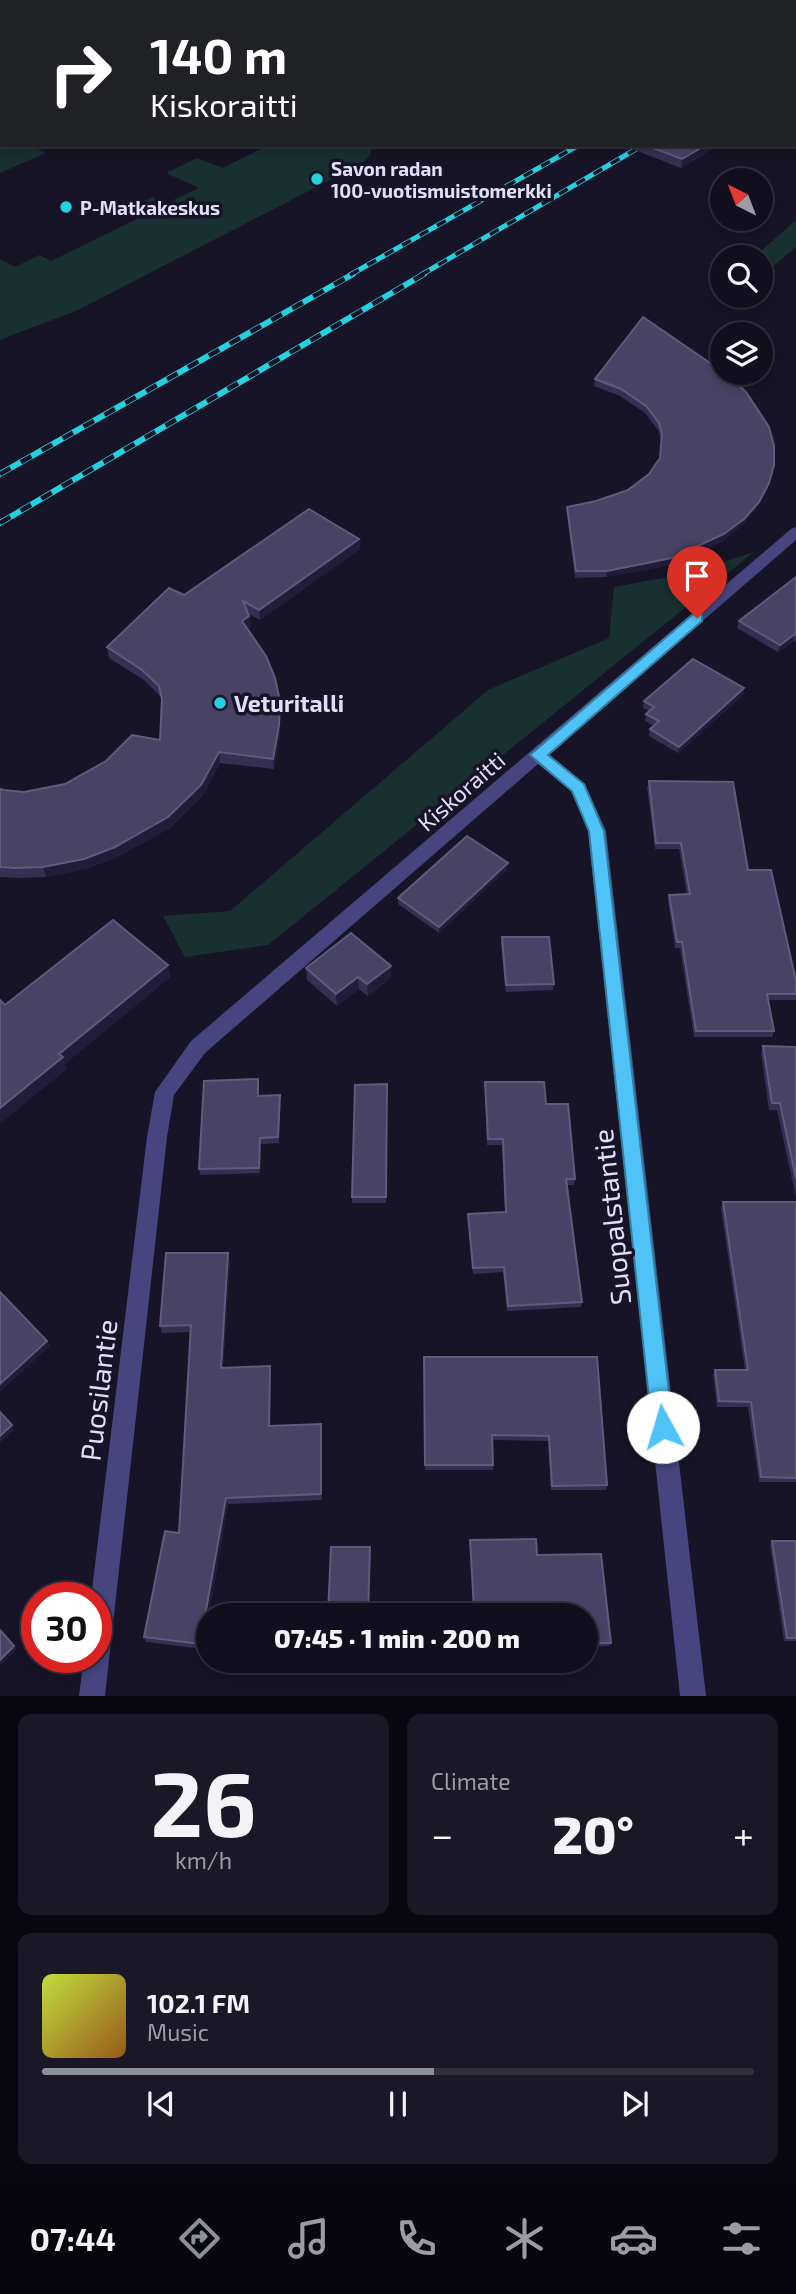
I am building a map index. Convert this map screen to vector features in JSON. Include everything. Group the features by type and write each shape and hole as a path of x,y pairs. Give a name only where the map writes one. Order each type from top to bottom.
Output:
{"street":[{"name":"Kiskoraitti","path":"165,1092 198,1047 796,532"},
{"name":"Suopalstantie","path":"538,755 579,788 597,831 693,1696"},
{"name":"Puosilantie","path":"92,1696 157,1137 165,1092"}],"green space":[{"path":"32,147 46,153 0,173 0,149"},
{"path":"265,147 372,147 370,155 361,164 78,310 0,340 0,259 15,267 39,255 51,261 139,218 125,211 153,197 167,203 199,188 166,173 197,158 223,168"},
{"path":"796,220 796,247 773,267 773,245 768,245"},
{"path":"754,552 268,945 185,957 163,916 230,911 488,690 609,638 614,587 689,573"}],"building":[{"path":"650,147 703,147 682,159"},
{"path":"643,317 710,363 710,385 739,385 769,427 774,446 774,465 769,483 759,502 744,519 724,534 672,558 607,571 576,571 567,507 628,490 649,474 660,458 662,434 659,423 646,406 621,389 595,379"},
{"name":"Veturitalli","path":"309,509 359,539 259,610 243,601 249,616 242,621 266,656 280,701 273,759 219,752 201,785 168,817 115,847 84,859 43,867 0,867 0,789 24,792 65,784 106,761 132,735 160,740 162,699 159,686 142,670 107,647 169,588 184,595"},
{"path":"796,577 796,635 780,645 739,621"},
{"path":"693,659 744,688 679,747 650,729 659,721 646,714 654,707 644,701"},
{"path":"649,781 733,782 748,870 771,870 796,981 796,994 767,994 774,1031 696,1031 682,942 677,942 669,895 690,894 681,843 656,843"},
{"path":"467,836 508,863 439,927 398,898"},
{"path":"113,920 168,965 59,1054 63,1057 0,1108 0,1000 5,1005"},
{"path":"351,933 391,966 367,984 358,977 336,994 306,968"},
{"path":"502,937 549,937 554,984 506,985"},
{"path":"763,1046 796,1047 796,1179 780,1103 772,1103"},
{"path":"258,1079 258,1096 280,1095 278,1137 260,1138 259,1168 199,1169 204,1081"},
{"path":"485,1082 544,1082 546,1104 568,1104 575,1179 566,1179 582,1302 508,1306 504,1267 473,1268 468,1214 506,1212 503,1139 488,1139"},
{"path":"387,1084 386,1197 352,1197 355,1085"},
{"path":"723,1202 796,1202 796,1478 761,1477 751,1402 719,1401 715,1370 748,1370"},
{"path":"166,1253 228,1253 221,1368 270,1366 269,1426 321,1424 321,1494 226,1498 207,1603 196,1603 196,1644 144,1637 165,1531 179,1533 191,1325 160,1326"},
{"path":"0,1292 47,1341 0,1384"},
{"path":"424,1357 597,1357 607,1485 552,1486 549,1436 492,1435 493,1465 425,1465"},
{"path":"0,1412 12,1425 0,1436"},
{"path":"536,1539 537,1555 601,1554 611,1643 598,1643 598,1603 474,1603 470,1540"},
{"path":"772,1541 796,1541 796,1638 787,1638"},
{"path":"331,1547 370,1547 368,1603 329,1603"},
{"path":"0,1630 14,1646 0,1660"}],"railway":[{"path":"350,275 575,147"},
{"path":"421,275 640,147"},
{"path":"0,474 353,274"},
{"path":"0,523 424,274"}],"place":[{"name":"Savon radan 100-vuotismuistomerkki","path":"317,179"},
{"name":"P-Matkakeskus","path":"66,207"},
{"name":"Veturitalli","path":"220,703"}],"route":[{"path":"663,1427 597,831 579,788 538,755 697,618"}]}
